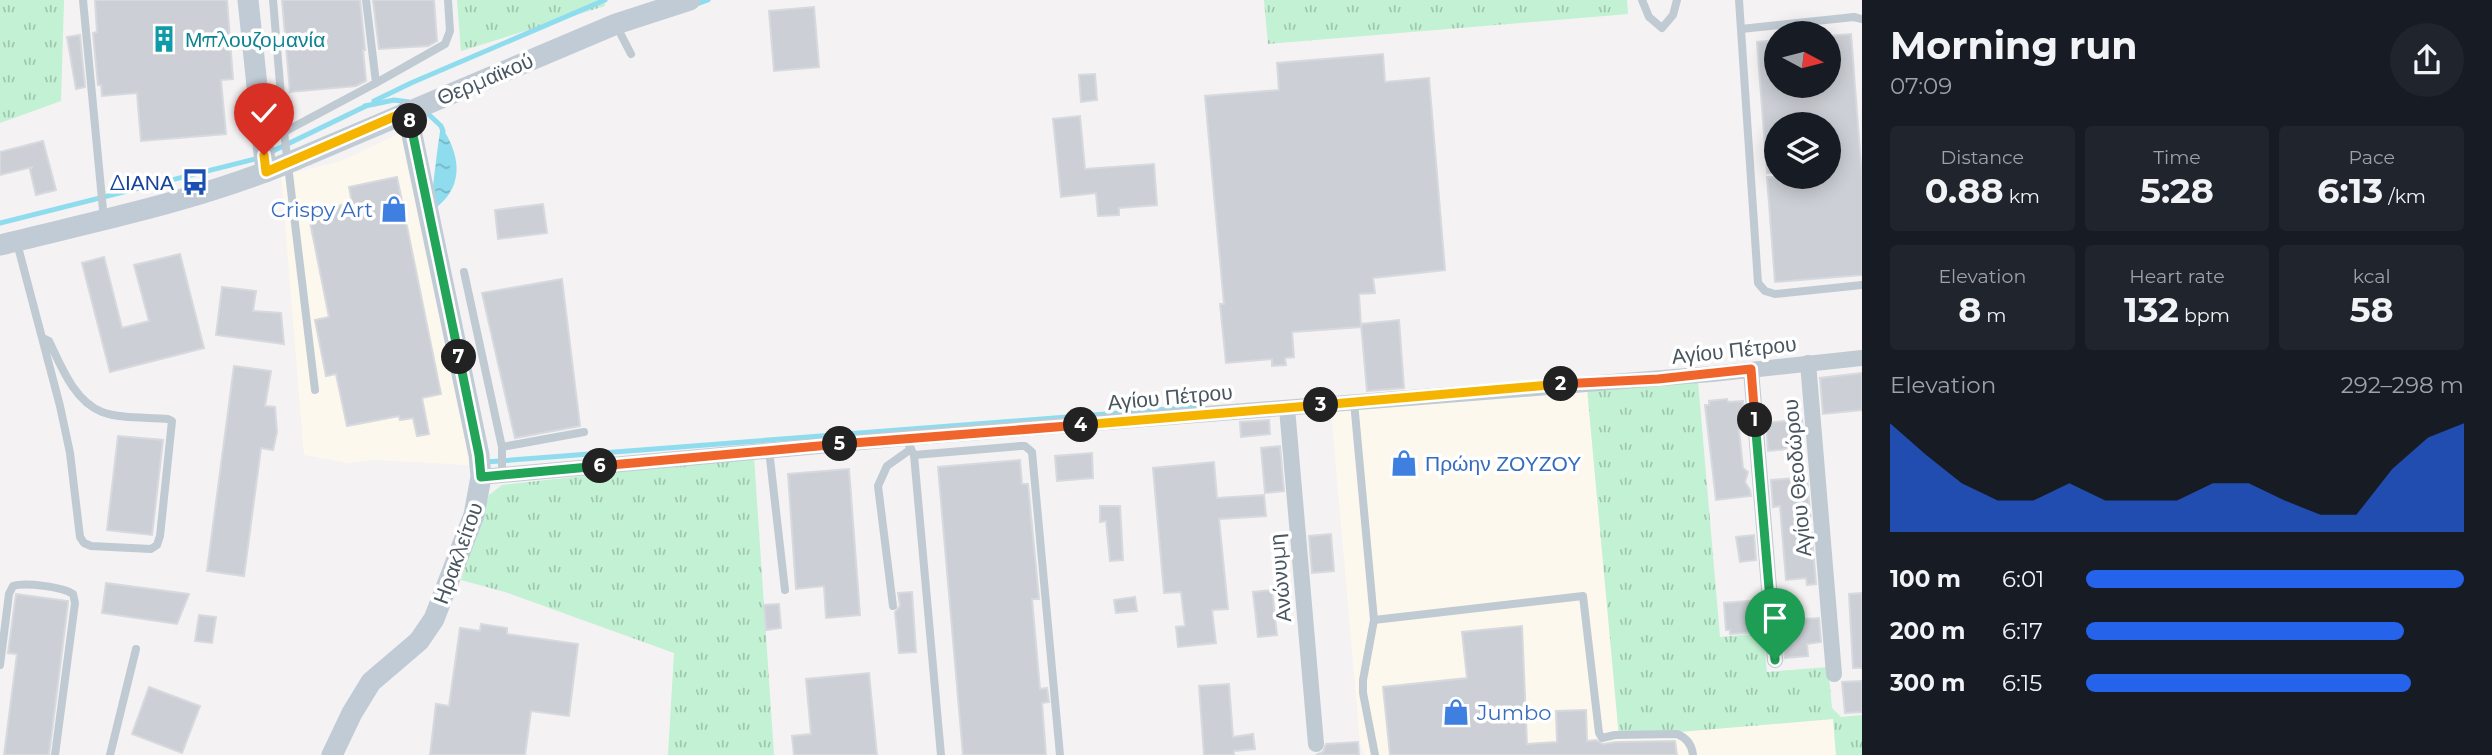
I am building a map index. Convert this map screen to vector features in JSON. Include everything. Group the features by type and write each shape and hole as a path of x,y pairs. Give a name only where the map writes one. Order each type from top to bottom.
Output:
{"street":[{"path":"248,0 266,172"},
{"name":"Θερμαϊκού","path":"8,243 104,220 266,172 616,24 690,0"},
{"name":"Ηρακλείτου","path":"332,755 352,713 372,682 428,630 492,476 479,455 407,111"},
{"name":"Αγίου Πέτρου","path":"492,476 769,450 910,448 1287,408 1862,358"},
{"name":"Αγίου Θεοδώρου","path":"1808,363 1834,674"},
{"path":"1751,369 1775,660"},
{"name":"Ανώνυμη","path":"1287,408 1316,744"}],"lane":[{"path":"83,0 104,220"},
{"path":"273,0 284,132 315,390"},
{"path":"366,0 376,83"},
{"path":"284,132 445,44 450,31 448,0"},
{"path":"1642,0 1649,17 1662,27 1673,15 1677,0"},
{"path":"1739,0 1758,283 1765,291 1775,294 1862,285"},
{"path":"1741,29 1862,19"},
{"path":"616,24 631,54"},
{"path":"8,243 43,338 65,425 78,528 82,540 91,546 145,551 151,549 157,545 160,536 172,421 97,410 79,394 68,379 49,341 43,338"},
{"path":"464,272 502,447 492,476"},
{"path":"1354,402 1374,620 1363,680 1364,701 1375,755"},
{"path":"502,447 584,432"},
{"path":"893,606 878,485 887,466 910,448 1025,446 1032,452 1060,755"},
{"path":"910,448 941,755"},
{"path":"769,450 785,590"},
{"path":"0,665 9,594 13,586 22,584 65,590 73,594 75,603 55,755"},
{"path":"1374,620 1583,596 1597,727 1602,738 1615,735 1677,734 1693,747 1693,755"},
{"path":"110,755 136,649"}],"shaded area":[{"path":"409,129 473,468 468,465 375,460 348,463 304,455 281,176 341,161"},
{"name":"Jumbo","path":"1587,388 1619,737 1833,719 1836,755 1364,755 1360,743 1331,410"}],"green space":[{"path":"0,0 64,0 61,101 0,123"},
{"path":"457,0 604,0 605,6 461,51"},
{"path":"1264,0 1627,0 1628,14 1268,44"},
{"path":"1698,381 1720,637 1763,633 1767,672 1828,667 1832,708 1841,717 1862,715 1862,755 1836,755 1833,719 1619,737 1587,388"},
{"path":"754,457 774,755 668,755 674,653 505,592 461,580 489,495 502,485"}],"water":[{"path":"441,126 452,146 457,168 452,188 437,207 433,189"}],"building":[{"name":"Μπλουζομανία","path":"95,0 227,0 233,79 221,80 226,134 141,141 137,93 102,96 101,85 98,85 93,33 97,32"},
{"path":"282,0 360,0 366,81 356,86 290,92"},
{"path":"373,0 434,0 437,41 428,46 379,49"},
{"path":"814,7 819,67 774,71 769,11"},
{"path":"1851,34 1862,179 1862,275 1775,282 1768,189 1841,189 1841,112 1764,112 1764,134 1757,42 1764,41 1764,98 1841,98 1841,35"},
{"path":"80,35 85,87 76,89 67,37"},
{"path":"1383,54 1385,82 1429,78 1445,270 1373,278 1375,293 1359,294 1361,327 1292,332 1294,357 1285,358 1286,365 1272,366 1272,359 1226,363 1220,304 1224,304 1205,96 1279,90 1277,63"},
{"path":"1095,74 1097,100 1081,102 1079,75"},
{"path":"1080,116 1085,169 1154,164 1157,205 1119,208 1119,215 1098,216 1096,193 1061,197 1053,119"},
{"path":"43,141 56,190 36,195 30,170 32,167 0,175 0,152"},
{"path":"397,177 441,394 422,398 429,434 417,436 413,418 400,420 399,416 347,426 336,374 326,376 315,320 329,317 308,212 352,203 349,187"},
{"path":"543,204 547,233 498,239 495,210"},
{"path":"180,254 204,348 110,372 82,263 104,257 122,328 149,321 134,265"},
{"path":"562,279 580,426 515,438 482,293"},
{"path":"222,287 256,291 253,311 281,313 284,344 216,335"},
{"path":"1399,320 1404,388 1367,391 1361,324"},
{"path":"234,366 271,371 265,406 275,407 277,432 273,450 261,448 244,576 207,571"},
{"path":"1862,373 1862,410 1823,414 1820,378"},
{"path":"1727,399 1728,402 1743,401 1745,429 1739,430 1743,468 1748,472 1745,482 1751,496 1716,500 1705,405 1709,405 1709,401"},
{"path":"1802,419 1804,447 1768,451 1766,423"},
{"path":"1269,420 1270,434 1241,437 1240,422"},
{"path":"118,436 163,440 152,535 107,530"},
{"path":"1280,446 1284,491 1265,493 1261,448"},
{"path":"1092,453 1093,478 1057,481 1055,456"},
{"path":"1020,460 1022,484 1028,484 1039,599 1032,599 1040,689 1047,688 1049,702 1042,703 1046,755 963,755 938,467"},
{"path":"1214,462 1217,498 1264,495 1266,516 1219,519 1228,609 1212,610 1216,643 1178,647 1176,627 1185,626 1181,592 1164,593 1153,468"},
{"path":"849,469 860,615 826,618 824,586 796,589 788,474"},
{"path":"1807,477 1816,584 1807,585 1806,578 1786,580 1780,506 1773,507 1771,480"},
{"path":"1100,506 1120,506 1123,560 1110,561 1106,521 1100,522"},
{"path":"1331,534 1334,571 1312,573 1309,536"},
{"path":"1754,535 1756,560 1740,562 1736,537"},
{"path":"106,583 189,594 177,624 102,613"},
{"path":"1272,590 1277,635 1258,637 1253,592"},
{"path":"912,592 916,652 899,653 895,612 900,606 898,593"},
{"path":"1862,593 1862,668 1853,668 1849,594"},
{"path":"16,594 68,601 49,755 4,755 17,654 8,653"},
{"path":"1135,597 1137,611 1116,613 1114,600"},
{"path":"1759,600 1761,632 1730,634 1730,630 1726,630 1724,603"},
{"path":"779,604 781,628 766,630 764,605"},
{"path":"199,615 216,617 212,643 195,641"},
{"path":"1819,618 1821,642 1807,644 1808,656 1785,658 1784,638 1791,637 1790,620"},
{"path":"481,624 507,628 507,634 578,644 569,716 531,711 525,755 430,755 436,704 449,706 460,628 480,631"},
{"name":"Jumbo","path":"1522,626 1527,744 1557,742 1556,711 1586,710 1587,741 1596,740 1603,744 1675,741 1677,755 1390,755 1383,687 1467,678 1462,632"},
{"path":"869,673 877,755 794,755 792,736 811,734 806,679"},
{"path":"1862,681 1862,712 1845,713 1842,682"},
{"path":"1229,684 1233,737 1253,734 1255,749 1234,751 1234,755 1204,755 1199,686"},
{"path":"149,687 200,706 182,753 132,734"},
{"path":"1358,742 1359,755 1316,755 1323,752 1326,744"}],"waterway":[{"path":"374,101 605,0"},
{"path":"694,5 708,0"},
{"path":"365,106 394,100 409,102"},
{"path":"271,152 366,106"},
{"path":"424,110 443,131"},
{"path":"0,223 259,158"},
{"path":"486,462 1195,407"}],"place":[{"name":"Μπλουζομανία","path":"164,39"},
{"name":"ΔΙΑΝΑ","path":"195,182"},
{"name":"Crispy Art","path":"394,209"},
{"name":"Πρώην ΖΟΥΖΟΥ","path":"1404,463"},
{"name":"Jumbo","path":"1456,712"}],"route":[{"path":"264,155 266,172 407,111 479,455 481,477 905,438 1658,379 1751,369 1775,660"}]}
